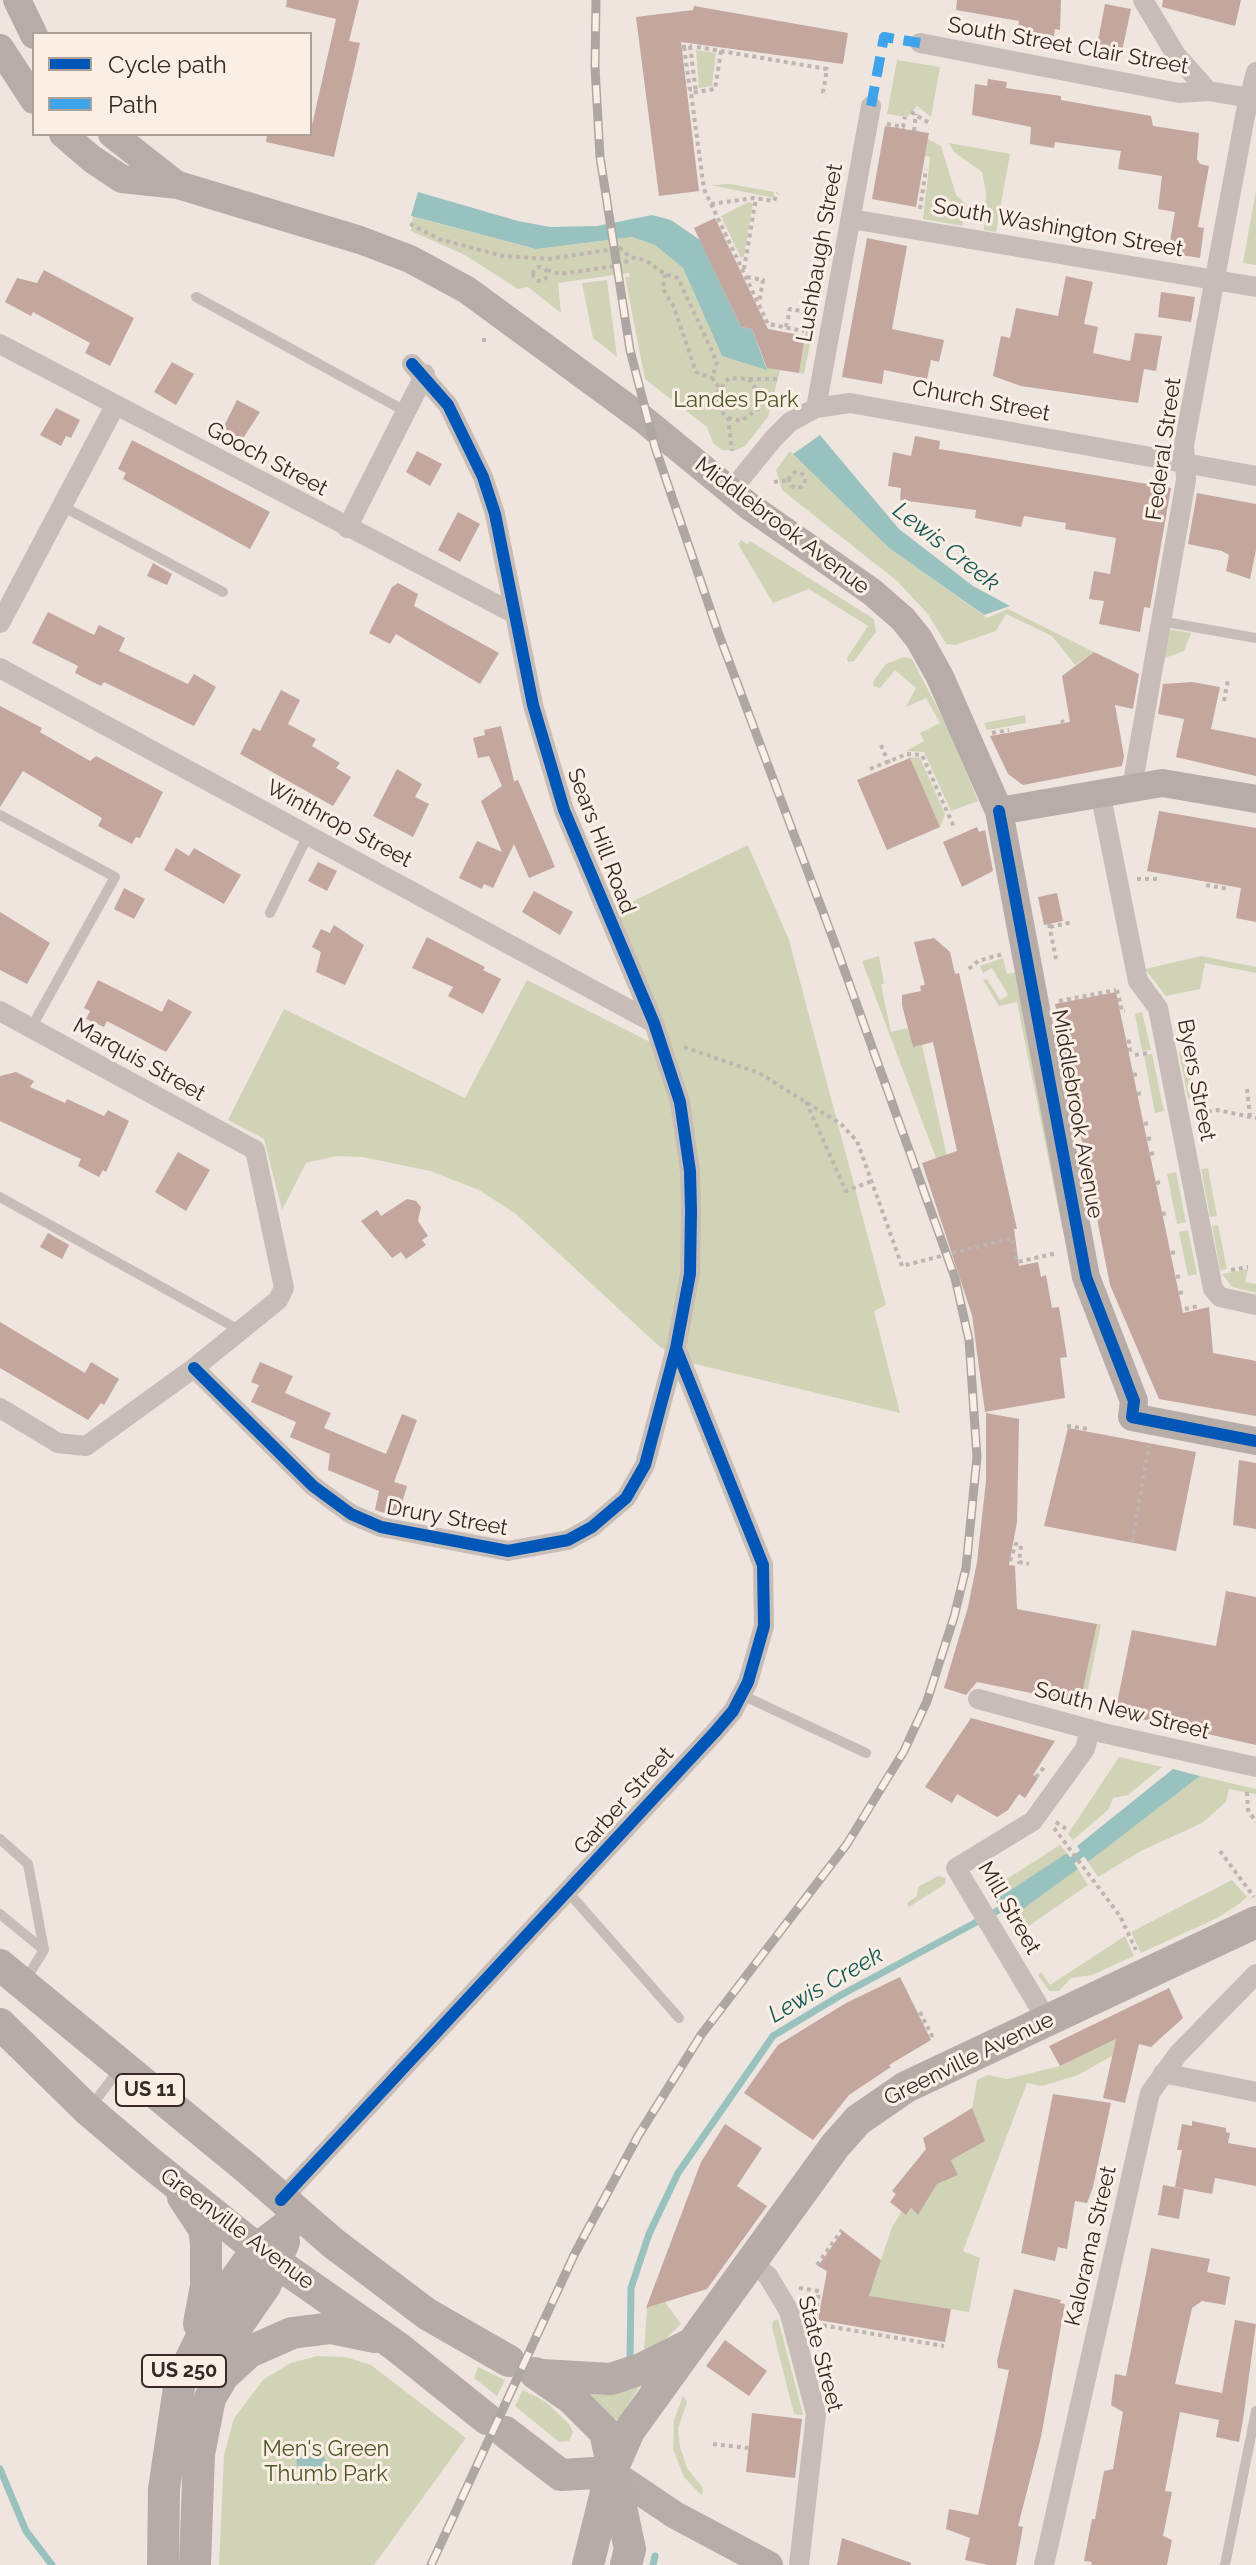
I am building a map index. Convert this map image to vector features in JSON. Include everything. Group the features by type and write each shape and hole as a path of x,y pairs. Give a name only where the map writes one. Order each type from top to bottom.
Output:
{"main road":[{"path":"17,0 33,32"},
{"path":"0,48 32,97"},
{"name":"Middlebrook Avenue","path":"65,136 122,179 178,185 382,247 448,279 512,320 658,431 730,492 872,592 908,625 940,677 999,811 1086,1277 1134,1401 1132,1417 1256,1441"},
{"name":"Middlebrook Avenue","path":"115,136 178,185"},
{"path":"999,811 1162,783 1256,799"},
{"name":"Greenville Avenue","path":"0,2024 88,2110 148,2161 265,2254 396,2346 561,2475 611,2472 629,2431 835,2146 868,2112 906,2087 1256,1922"},
{"name":"US 11","path":"12,1975 291,2208 427,2314 571,2398 605,2432 611,2472 630,2549 626,2565"},
{"path":"148,2161 191,2205 204,2229 206,2286 195,2344"},
{"name":"US 250","path":"163,2565 164,2489 169,2438 180,2381 195,2344 265,2254 291,2208"},
{"path":"210,2398 229,2338 265,2286 265,2254"},
{"name":"US 250","path":"195,2565 196,2482 210,2398 223,2376 259,2346 292,2333 342,2329 396,2346"},
{"path":"522,2367 567,2379 611,2379 641,2369 693,2343"},
{"path":"611,2472 750,2561"},
{"name":"US 11","path":"588,2565 611,2472"}],"street":[{"path":"1143,0 1176,55 1208,91"},
{"name":"South Street Clair Street","path":"920,43 1179,93 1208,91 1252,98"},
{"name":"Federal Street","path":"1132,787 1139,720 1186,480 1184,445 1256,72"},
{"name":"Lushbaugh Street","path":"816,408 851,219 877,115"},
{"name":"South Washington Street","path":"851,219 1256,287"},
{"name":"Gooch Street","path":"0,344 513,613"},
{"name":"Sears Hill Road","path":"405,411 418,369 448,405 483,477 495,514 533,705 564,810 656,1031 680,1102 690,1171 690,1274 676,1348"},
{"name":"Church Street","path":"730,492 778,433 816,408 866,405 1256,476"},
{"path":"0,623 115,406"},
{"path":"347,528 405,411"},
{"name":"Winthrop Street","path":"0,668 308,835 656,1031"},
{"name":"Byers Street","path":"1100,792 1138,981 1158,1008 1213,1289 1220,1297 1256,1305"},
{"name":"Marquis Street","path":"0,1011 255,1150 284,1288 278,1300 241,1331"},
{"path":"0,1408 58,1443 80,1447 194,1368 241,1331"},
{"name":"Drury Street","path":"194,1368 313,1486 351,1514 381,1527 508,1551 568,1540 592,1527 626,1498 649,1455 676,1348"},
{"name":"Garber Street","path":"291,2208 568,1892 715,1732 742,1695 764,1626 763,1565 676,1348"},
{"name":"South New Street","path":"978,1699 1090,1729 1256,1767"},
{"name":"Mill Street","path":"1047,2020 956,1868 1033,1821 1085,1749 1090,1729"},
{"name":"Kalorama Street","path":"1044,2565 1150,2093 1163,2073 1256,1974"},
{"path":"1163,2073 1256,2092"},
{"name":"State Street","path":"752,2262 768,2276 789,2311 816,2414 799,2565"}],"lane":[{"path":"196,297 405,411"},
{"path":"62,506 223,592"},
{"path":"1160,621 1256,638"},
{"path":"0,815 115,877 31,1028"},
{"path":"270,913 308,835"},
{"path":"0,1197 241,1331"},
{"path":"742,1695 866,1753"},
{"path":"0,1839 28,1864 44,1950"},
{"path":"568,1892 679,2018"},
{"path":"0,1914 44,1950"},
{"path":"12,1975 44,1950"},
{"path":"88,2110 121,2067"},
{"path":"1225,2565 1256,2411"}],"path":[{"path":"687,91 683,47 690,46 696,93"},
{"path":"699,47 827,69 823,94"},
{"path":"721,51 715,89 691,93 700,183 768,324 804,331"},
{"path":"765,58 766,51"},
{"path":"776,60 777,53"},
{"path":"802,64 803,58"},
{"path":"822,68 824,61"},
{"path":"914,131 914,113 931,124"},
{"path":"877,115 903,127 905,117"},
{"path":"920,209 926,169"},
{"path":"711,204 756,198 775,201 778,193"},
{"path":"745,274 756,198"},
{"path":"410,224 446,242 524,260 560,274 623,265 630,257"},
{"path":"524,260 620,248 630,257 645,260 665,274 678,278 717,362 712,378"},
{"path":"541,266 533,271 536,280 545,279 547,270"},
{"path":"665,274 663,289 674,307 695,370 712,378 719,387"},
{"path":"745,274 763,280 759,305"},
{"path":"786,327 790,309 808,312"},
{"path":"732,451 728,418 716,401 719,387 735,376 778,379"},
{"path":"728,418 741,421 758,409 760,395 749,379"},
{"path":"774,482 789,480"},
{"path":"1224,701 1228,680"},
{"path":"986,734 1009,730"},
{"path":"881,745 889,764"},
{"path":"870,769 889,764 907,754 922,755 954,827"},
{"path":"1146,877 1158,879"},
{"path":"1206,885 1229,889"},
{"path":"1056,959 1050,926 1073,922"},
{"path":"969,969 978,961"},
{"path":"1055,1002 1117,991 1122,1011 1125,1011"},
{"path":"656,1031 759,1073 841,1124 857,1141 902,1266 1012,1238 1017,1262 1044,1256"},
{"path":"1190,1114 1217,1110 1253,1118 1247,1089"},
{"path":"805,1100 846,1191 872,1181"},
{"path":"1221,1272 1248,1267"},
{"path":"1068,1424 1076,1429 1089,1429"},
{"path":"1132,1542 1150,1440"},
{"path":"1010,1561 1016,1544 1021,1545 1019,1562 1029,1564"},
{"path":"1036,1777 1042,1767"},
{"path":"1247,1792 1248,1810 1256,1822"},
{"path":"1051,1825 1120,1916 1139,1957"},
{"path":"1220,1851 1255,1898"},
{"path":"920,2012 934,2040"},
{"path":"817,2265 842,2230"},
{"path":"799,2288 819,2291 821,2295 812,2324 944,2346"},
{"path":"713,2444 748,2448"}],"green space":[{"path":"696,50 716,53 712,86 699,88"},
{"path":"897,60 940,67 931,117 917,106 907,117 887,114"},
{"path":"928,139 941,146 956,195 968,206 962,226 923,219 930,157 925,156"},
{"path":"949,143 1010,154 996,232 984,230 986,193 982,172 954,152"},
{"path":"730,184 774,192 774,198 711,185"},
{"path":"1256,190 1256,265 1243,263"},
{"path":"749,202 753,204 744,256 741,258 721,216"},
{"name":"Landes Park","path":"413,217 536,249 632,237 655,245 683,268 722,356 780,370 768,417 745,446 722,450 713,443 707,427 645,379 625,277 630,277 629,273 558,283 561,313 528,287 518,289 465,255 411,231"},
{"path":"607,280 617,357 593,338 582,283"},
{"path":"808,317 813,318 813,330 804,374 799,373"},
{"name":"Landes Park","path":"790,451 889,548 987,618 1008,609 1094,652 1075,665 1052,636 1006,614 996,631 955,645 946,644 928,614 897,581 782,490 776,470"},
{"path":"741,540 747,544 750,541 874,619 876,632 854,661 848,662 847,658 868,626 809,589 773,603 738,544"},
{"path":"1168,629 1191,633 1184,651 1162,659"},
{"path":"904,657 912,659 950,732 978,801 951,811 924,752 906,751 924,741 920,733 940,723 926,698 906,707 916,688 895,670 880,688 873,686 886,664"},
{"path":"1025,715 1026,723 987,730 984,723"},
{"path":"908,757 920,758 945,814 940,827"},
{"path":"748,845 789,940 886,1305 874,1311 900,1413 691,1363 661,1348 516,1214 479,1190 430,1171 363,1157 336,1156 306,1163 282,1210 264,1139 228,1120 284,1009 465,1098 527,980 674,1054 617,909"},
{"path":"879,956 884,983 881,985 891,1032 908,1028 913,1047 922,1045 947,1156 936,1158 862,961"},
{"path":"1201,956 1256,967 1256,973 1205,963 1200,989 1166,996 1145,969"},
{"path":"1003,958 1007,974 1018,972 1070,1239 1063,1232 1017,1002 999,1006 983,980 987,979 1000,1000 1008,995 992,968 983,973 980,966"},
{"path":"1142,1012 1151,1050 1142,1051 1135,1014"},
{"path":"1185,1050 1194,1098 1188,1099 1179,1052"},
{"path":"1152,1054 1164,1111 1155,1113 1144,1055"},
{"path":"1208,1168 1217,1216 1210,1217 1201,1169"},
{"path":"1176,1172 1186,1222 1177,1224 1167,1174"},
{"path":"1218,1225 1227,1269 1220,1270 1212,1226"},
{"path":"1188,1230 1197,1274 1188,1276 1179,1232"},
{"path":"1248,1269 1245,1282 1256,1284 1256,1293 1232,1287 1222,1274"},
{"path":"1097,1624 1101,1624 1085,1704 1080,1703"},
{"path":"1119,1757 1162,1767 1128,1795 1113,1798 1109,1809 1073,1840 1068,1834"},
{"path":"1200,1776 1256,1789 1256,1794 1229,1789 1226,1802 1202,1823 1141,1851 1098,1877 1088,1862"},
{"path":"1060,1845 1067,1853 995,1900 987,1884 991,1871 999,1884"},
{"path":"1078,1869 1088,1885 1017,1934 1008,1920"},
{"path":"938,1876 946,1878 945,1884 909,1907 907,1903 917,1896 918,1887"},
{"path":"1232,1880 1247,1897 1239,1904 1217,1918 1141,1953 1131,1932"},
{"path":"1125,1936 1134,1956 1092,1975 1071,1978 1059,1991 1049,1991 1038,1975 1041,1972 1050,1985"},
{"path":"1116,2039 1112,2056 1078,2075 1042,2086 1027,2083 963,2251 980,2258 969,2312 840,2292 841,2282 872,2287 892,2227 902,2211 906,2215 911,2208 917,2214 937,2184 958,2175 951,2160 972,2109 977,2080 988,2075 1007,2079 1060,2066"},
{"path":"665,2302 681,2324 664,2340 644,2352 647,2308"},
{"path":"778,2319 803,2415 794,2414 772,2327 773,2321"},
{"name":"Men's Green Thumb Park","path":"317,2356 345,2357 371,2365 466,2438 374,2565 219,2565 224,2455 234,2418 264,2379 291,2363"},
{"path":"478,2367 505,2380 497,2396 474,2378"},
{"path":"641,2384 619,2419 612,2419 584,2390"},
{"path":"523,2390 546,2402 569,2424 573,2432 569,2441 559,2442 515,2406"},
{"path":"683,2396 687,2402 678,2429 680,2447 687,2468 703,2488 702,2496 684,2477 673,2449 674,2420"}],"water":[{"path":"418,192 518,221 550,227 597,226 652,215 671,220 700,240 741,327 752,329 767,370 722,356 683,268 655,245 632,237 536,249 411,216"},
{"path":"820,435 899,529 973,586 1010,606 984,615 889,548 793,454"},
{"path":"1173,1769 1200,1776 1088,1862 1077,1846"},
{"path":"1067,1853 1078,1869 1008,1920 995,1900"},
{"path":"319,2450 330,2467 319,2485 298,2478 296,2456"}],"building":[{"path":"287,0 359,0 349,41 360,43 334,157 266,142 267,136 312,136 336,19 286,7"},
{"path":"957,0 1061,0 1060,30 1055,29 1054,36 1018,30 1019,21 956,10"},
{"path":"1163,0 1241,0 1235,26 1162,7"},
{"path":"1105,4 1131,9 1122,51 1097,46"},
{"path":"694,6 848,33 843,64 681,42 699,191 659,196 636,17 693,10"},
{"path":"988,79 1007,82 1006,88 1061,96 1061,100 1151,116 1153,126 1199,133 1197,159 1200,164 1209,166 1198,227 1204,228 1200,258 1168,253 1175,212 1158,209 1162,176 1118,169 1121,151 1055,142 1054,148 1030,144 1031,127 972,115 975,84 987,86"},
{"path":"885,126 929,133 916,207 872,199"},
{"path":"715,218 768,329 805,336 799,373 767,368 752,329 741,327 694,228"},
{"path":"867,238 907,246 892,329 944,340 939,362 931,360 927,379 884,370 882,384 842,377"},
{"path":"44,270 134,318 110,366 85,353 90,343 33,312 31,316 5,302 17,278 37,283"},
{"path":"1066,276 1093,282 1084,324 1098,327 1093,353 1130,361 1135,333 1162,336 1156,371 1144,369 1138,403 1021,386 993,376 1001,336 1010,338 1016,308 1058,316"},
{"path":"1161,292 1195,297 1191,322 1158,317"},
{"path":"172,362 194,374 176,405 154,392"},
{"path":"237,400 260,412 242,440 222,430"},
{"path":"56,408 80,420 71,438 66,436 61,446 40,435"},
{"path":"915,436 940,441 939,449 1171,488 1150,608 1144,607 1140,632 1099,624 1104,601 1089,599 1094,571 1110,574 1116,538 1065,529 1066,523 1024,516 1021,527 975,518 976,510 900,500 901,488 888,486 893,452 911,456"},
{"path":"132,440 270,512 250,549 123,479 126,473 118,469"},
{"path":"417,451 442,464 430,486 406,472"},
{"path":"1197,493 1256,504 1256,550 1250,579 1226,571 1229,555 1222,551 1188,544"},
{"path":"458,512 480,524 460,562 438,550"},
{"path":"153,563 172,574 167,585 147,576"},
{"path":"398,583 418,594 414,606 499,653 480,684 396,634 390,644 369,633 392,587"},
{"path":"48,612 94,635 99,625 125,638 119,651 188,684 194,674 216,687 194,726 104,682 101,686 75,673 78,666 32,643"},
{"path":"1094,652 1139,674 1133,709 1115,705 1124,756 1122,766 1023,785 1008,774 990,736 1070,722 1062,676"},
{"path":"1192,682 1220,687 1211,729 1256,738 1256,776 1176,757 1184,719 1158,714 1163,684"},
{"path":"281,690 300,700 288,724 316,739 312,746 340,763 336,768 351,777 333,806 240,754 253,728 260,731"},
{"path":"0,706 42,728 40,732 90,761 96,756 163,792 140,838 136,837 132,844 98,826 102,818 23,771 0,807"},
{"path":"501,726 514,781 518,780 555,867 529,878 514,844 493,888 484,884 482,889 459,878 477,841 502,852 481,801 502,786 489,756 478,758 473,738 485,735 484,730"},
{"path":"910,758 940,827 887,850 857,780"},
{"path":"397,769 422,784 415,797 429,804 413,837 373,816"},
{"path":"1159,811 1256,828 1256,922 1236,918 1241,888 1147,871"},
{"path":"977,827 979,832 985,830 993,871 962,887 943,842"},
{"path":"176,848 189,856 194,848 241,875 224,904 164,870"},
{"path":"318,862 337,871 327,891 308,881"},
{"path":"124,888 145,899 134,919 114,909"},
{"path":"534,891 573,912 560,935 522,912"},
{"path":"1057,893 1063,921 1044,925 1038,897"},
{"path":"0,912 50,943 27,984 0,970"},
{"path":"334,925 364,945 345,985 316,972 321,952 312,947 321,929 330,933"},
{"path":"427,937 485,967 483,970 501,979 483,1014 448,996 453,987 412,968"},
{"path":"934,938 950,952 955,974 959,973 1017,1229 1014,1229 1019,1266 1038,1262 1041,1277 1046,1275 1052,1308 1059,1307 1067,1357 1060,1358 1065,1398 985,1412 972,1315 922,1163 957,1151 933,1042 913,1047 902,1005 902,995 921,991 920,986 925,985 914,942"},
{"path":"98,980 162,1012 168,999 192,1012 166,1052 107,1021 104,1027 86,1019 90,1011 84,1008"},
{"path":"1116,992 1183,1313 1209,1307 1213,1353 1256,1361 1256,1416 1159,1399 1110,1285 1055,1004"},
{"path":"16,1072 34,1081 30,1087 65,1103 67,1099 104,1116 108,1110 129,1121 106,1172 103,1170 99,1177 78,1166 81,1159 0,1121 0,1076"},
{"path":"178,1152 210,1170 186,1211 155,1192"},
{"path":"407,1199 416,1201 421,1207 418,1221 428,1236 422,1240 426,1245 406,1259 401,1252 392,1258 361,1221 377,1210 381,1216"},
{"path":"48,1233 69,1245 62,1259 40,1247"},
{"path":"0,1322 85,1373 91,1362 119,1379 104,1405 101,1403 88,1420 0,1368"},
{"path":"260,1362 293,1376 285,1393 331,1413 324,1428 386,1454 402,1414 417,1420 394,1482 407,1486 398,1517 375,1510 379,1491 328,1470 330,1454 290,1437 296,1422 251,1402 259,1385 251,1382"},
{"path":"986,1413 1019,1419 1017,1522 1009,1565 1015,1566 1017,1609 1097,1624 1080,1703 977,1682 966,1695 944,1688 968,1607 977,1562 986,1481"},
{"path":"1068,1428 1196,1452 1176,1551 1044,1526"},
{"path":"1239,1460 1256,1463 1256,1529 1233,1525"},
{"path":"1226,1591 1256,1597 1256,1745 1115,1713 1132,1630 1216,1646"},
{"path":"971,1718 1055,1741 1033,1775 1038,1778 1025,1798 1019,1794 1008,1810 997,1817 957,1794 952,1803 925,1787"},
{"path":"900,1977 931,2040 889,2065 891,2067 849,2095 813,2140 744,2093 778,2045 846,2003"},
{"path":"1169,1988 1183,2018 1151,2047 1139,2044 1125,2103 1103,2098 1116,2039 1060,2066 1049,2046"},
{"path":"1053,2094 1111,2103 1093,2187 1087,2203 1075,2201 1067,2249 1058,2247 1055,2261 1021,2253"},
{"path":"972,2108 985,2141 951,2160 958,2175 937,2184 918,2215 911,2208 906,2215 890,2202 896,2194 892,2191 926,2149 923,2138"},
{"path":"1192,2121 1226,2128 1226,2132 1230,2133 1228,2143 1256,2148 1256,2186 1215,2178 1212,2194 1175,2187 1182,2150 1177,2150 1182,2124 1192,2126"},
{"path":"725,2124 762,2148 737,2186 767,2206 707,2289 646,2308 701,2162"},
{"path":"1163,2185 1184,2189 1179,2219 1158,2215"},
{"path":"843,2231 881,2260 869,2296 951,2309 945,2342 818,2320 827,2271 818,2266"},
{"path":"1151,2248 1210,2259 1207,2272 1230,2277 1225,2305 1202,2301 1192,2308 1175,2384 1222,2393 1235,2320 1256,2324 1239,2442 1216,2437 1219,2420 1180,2412 1165,2491 1172,2492 1163,2536 1172,2540 1167,2565 1091,2565 1092,2562 1084,2561 1092,2519 1095,2519 1104,2471 1113,2469 1123,2412 1111,2405 1115,2374 1126,2376"},
{"path":"1014,2289 1061,2300 1060,2303 1065,2304 1041,2437 1018,2526 1023,2527 1016,2565 988,2565 965,2560 970,2538 946,2529 949,2509 978,2515 1009,2370 998,2368 997,2361"},
{"path":"725,2340 767,2371 749,2396 706,2366"},
{"path":"752,2413 802,2419 795,2478 746,2472"},
{"path":"842,2538 911,2563 911,2565 837,2565"}],"waterway":[{"name":"Lewis Creek","path":"1064,1866 1090,1848"},
{"name":"Lewis Creek","path":"630,2363 631,2288 649,2234 678,2173 773,2036 841,1995 1008,1905"},
{"path":"0,2469 26,2531 52,2565"},
{"name":"Lewis Creek","path":"653,2565 655,2556"}],"railway":[{"path":"431,2565 575,2253 638,2136 701,2035 847,1844 904,1751 927,1701 954,1617 966,1568 977,1457 969,1340 955,1278 718,632 655,447 630,350 600,157 595,67 596,0"}],"marked path":[{"path":"871,106 884,37 920,43"}],"cycle path":[{"path":"194,1368 313,1486 351,1514 381,1527 508,1551 568,1540 592,1527 626,1498 645,1465 676,1348 690,1274 690,1171 680,1102 654,1023 564,810 533,705 495,514 483,477 448,405 412,364"},
{"path":"999,811 1086,1277 1134,1401 1132,1417 1256,1441"},
{"path":"281,2200 715,1732 733,1711 748,1682 764,1626 763,1565 676,1348"}]}
